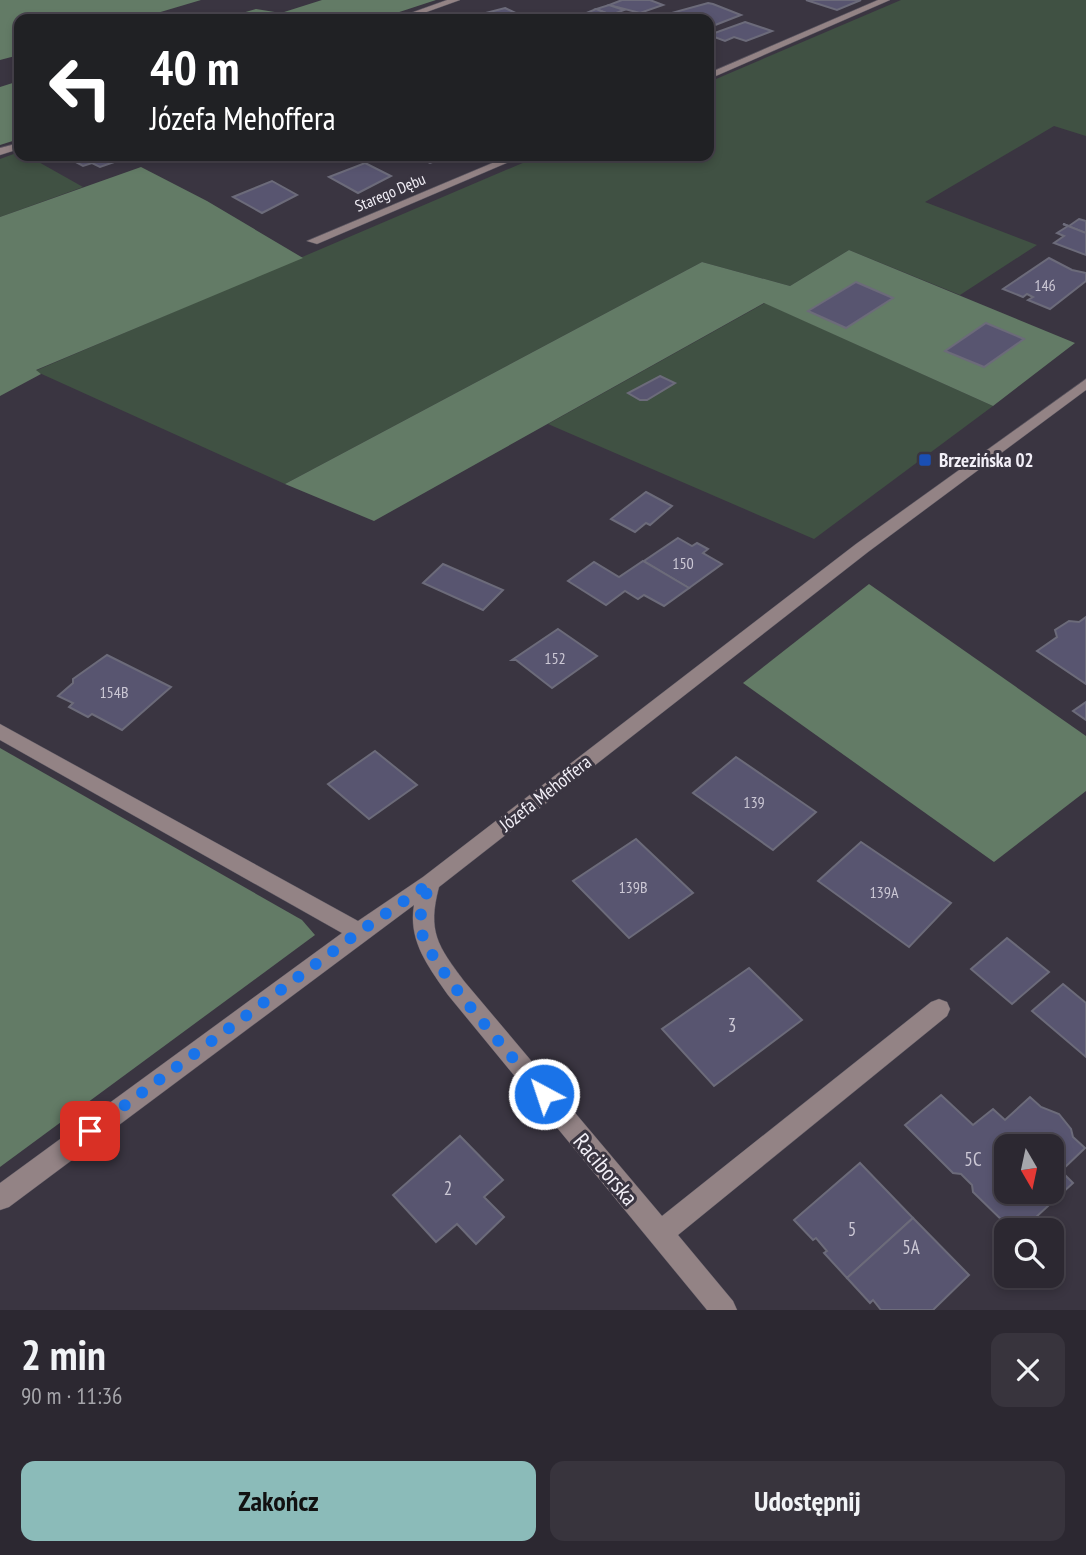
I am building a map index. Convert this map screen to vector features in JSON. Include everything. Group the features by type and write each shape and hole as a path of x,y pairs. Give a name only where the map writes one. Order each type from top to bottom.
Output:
{"street":[{"path":"414,14 456,0"},
{"path":"714,74 886,0"},
{"name":"Starego Dębu","path":"313,241 506,161"},
{"name":"Józefa Mehoffera","path":"0,1198 359,932 430,883 862,548 1086,383"},
{"path":"0,732 359,932"},
{"name":"Raciborska","path":"430,883 421,918 425,943 456,988 724,1310"},
{"path":"660,1233 939,1009"}],"green space":[{"path":"0,0 201,0 154,14 14,14 14,56 0,60"},
{"path":"322,0 436,0 393,14 238,14 256,9 281,13"},
{"path":"901,0 1086,0 1086,136 1054,126 925,202 1037,245 960,295 849,250 790,286 702,262 285,484 35,371 527,161 714,161 714,80"},
{"path":"14,83 14,141 0,145 0,87"},
{"path":"14,154 14,161 37,161 83,187 0,217 0,159"},
{"path":"141,167 207,201 303,258 36,370 41,374 0,396 0,217"},
{"path":"849,250 1075,343 993,406 764,303 374,521 285,484 702,262 790,286"},
{"path":"765,303 993,406 814,539 548,424"},
{"path":"869,584 1086,736 1086,791 994,862 743,683"},
{"path":"0,748 302,920 315,935 0,1167"}],"building":[{"path":"622,0 650,0 663,5 640,13 609,5"},
{"path":"806,0 861,0 837,10"},
{"path":"708,3 741,15 714,25 714,14 675,12"},
{"path":"609,5 624,10 608,14 596,9"},
{"path":"505,8 518,14 482,14"},
{"path":"596,9 608,14 584,14"},
{"path":"745,22 772,31 746,41 734,37 725,41 714,37 714,33"},
{"path":"74,161 117,161 100,167 92,163 83,166"},
{"path":"365,163 391,176 358,193 329,177"},
{"path":"272,181 297,195 262,213 233,197"},
{"path":"1079,219 1086,221 1086,233 1063,224 1069,226"},
{"path":"1063,224 1086,233 1086,255 1054,243 1064,236 1057,233 1068,226"},
{"path":"1049,258 1072,270 1086,273 1086,281 1050,309 1028,300 1033,297 1027,294 1023,297 1003,289"},
{"path":"856,282 893,298 846,328 808,311"},
{"path":"986,323 1024,339 984,367 945,351"},
{"path":"660,376 675,383 647,400 640,400 628,393"},
{"path":"646,492 672,506 650,525 646,523 635,532 611,519"},
{"path":"678,538 692,546 697,543 708,549 703,553 722,564 689,588 644,561"},
{"path":"643,561 689,588 664,606 644,595 638,599 625,591 606,605 568,581 594,562 619,577"},
{"path":"443,564 503,590 483,610 423,583"},
{"path":"1086,617 1086,684 1037,651 1057,637 1055,630 1069,621 1079,622"},
{"path":"558,629 597,656 552,688 516,660 512,660"},
{"path":"107,655 171,687 122,730 92,714 88,717 69,707 73,703 58,696 73,683 73,679"},
{"path":"1086,702 1086,720 1073,711"},
{"path":"375,751 417,785 369,819 328,784"},
{"path":"736,757 816,812 773,850 693,793"},
{"path":"636,839 693,893 629,938 573,881"},
{"path":"861,842 951,903 909,947 818,881"},
{"path":"1007,938 1049,972 1012,1004 971,969"},
{"path":"749,968 802,1020 714,1086 662,1029"},
{"path":"1063,984 1086,1003 1086,1057 1032,1011"},
{"path":"941,1095 973,1125 993,1109 1005,1120 1030,1097 1041,1107 1059,1114 1071,1129 1073,1137 1085,1148 1064,1168 1064,1134 994,1134 994,1204 1050,1204 1035,1218 1000,1218 973,1192 972,1185 961,1174 953,1173 905,1125"},
{"path":"460,1136 503,1180 484,1197 504,1217 476,1244 457,1224 436,1242 393,1195"},
{"path":"860,1163 913,1218 847,1278 824,1253 827,1251 816,1238 813,1240 794,1220"},
{"path":"1064,1174 1073,1183 1064,1191"},
{"path":"913,1218 969,1275 933,1310 881,1310 873,1300 870,1303 847,1278"}],"place":[{"name":"Brzezińska 02","path":"925,460"}],"route":[{"path":"90,1131 359,932 430,883 422,907 421,929 425,943 456,988 544,1094"}]}
